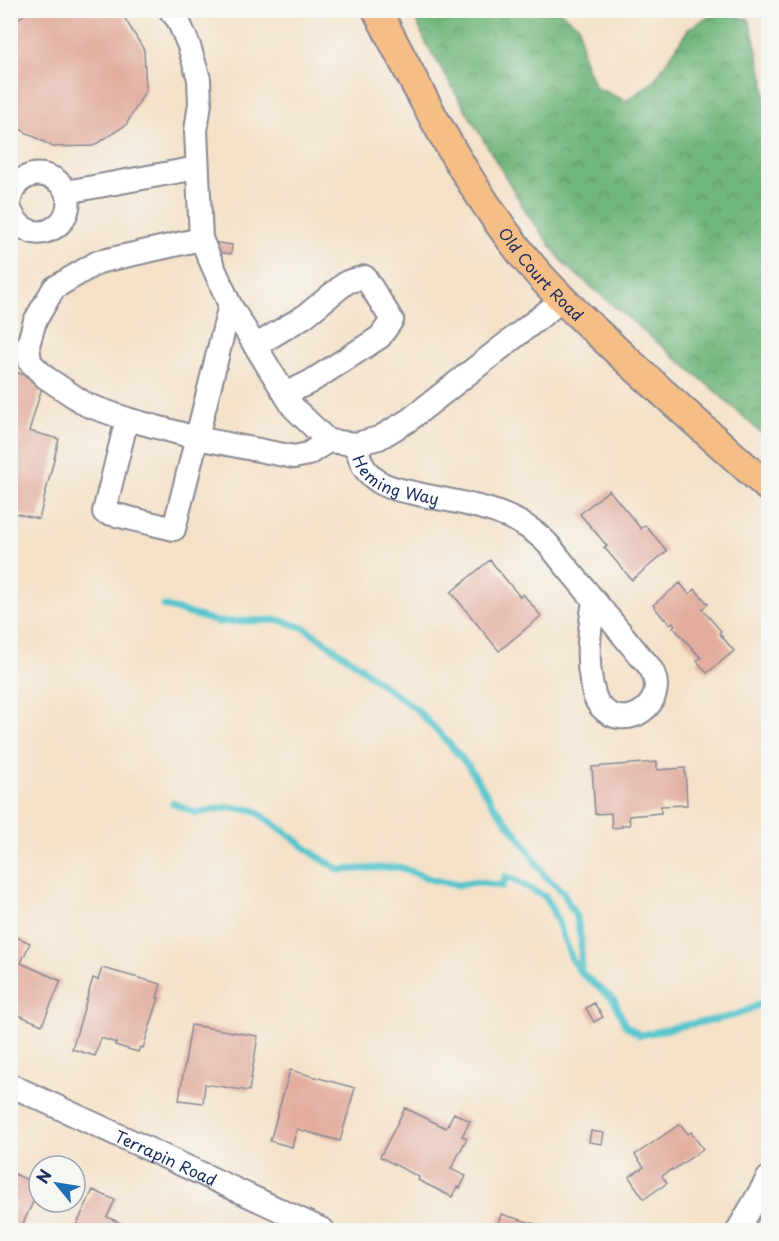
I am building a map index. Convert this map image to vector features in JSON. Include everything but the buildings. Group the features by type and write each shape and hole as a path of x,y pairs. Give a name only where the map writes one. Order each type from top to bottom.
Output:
{"main road":[{"name":"Old Court Road","path":"377,10 411,76 470,179 520,252 562,300 768,487"}],"street":[{"path":"170,10 178,20 189,46 199,79 200,103 196,131 201,239 230,305 293,407 328,441 356,444"},
{"path":"66,192 197,168"},
{"path":"10,199 18,183 35,174 44,174 61,184 68,202 63,220 57,227 48,231 29,231 21,227 10,209"},
{"path":"201,239 98,262 54,288 35,321 28,345 30,362 45,377 87,405 127,419 197,438 294,457 308,454 328,441"},
{"path":"255,346 305,316 347,282 365,277 378,296 392,320 380,337 310,382 285,394"},
{"name":"Heming Way","path":"562,300 409,420 379,438 356,444 360,462 380,482 397,489 493,511 532,529 548,544 594,600 651,670 657,686 648,707 639,714 617,717 606,713 594,696 589,670 588,647 594,600"},
{"path":"127,419 104,512 174,529 230,305"},
{"name":"Terrapin Road","path":"10,1085 323,1230"},
{"path":"738,1230 768,1178"}],"green space":[{"path":"412,11 559,11 579,26 583,57 595,87 626,101 653,82 689,28 718,12 749,19 764,81 768,150 768,439 714,390 565,265 528,215 426,43"}],"waterway":[{"path":"164,606 218,622 279,620 305,628 416,709 469,767 492,803 524,843 544,875 563,892 577,919 581,940 581,973 614,1000 625,1025 640,1035 738,1014 749,1010 768,997"},
{"path":"173,803 196,813 228,807 254,810 315,855 340,870 399,867 433,880 459,885 477,882 502,886 506,876 546,897 573,962 581,973"}]}
